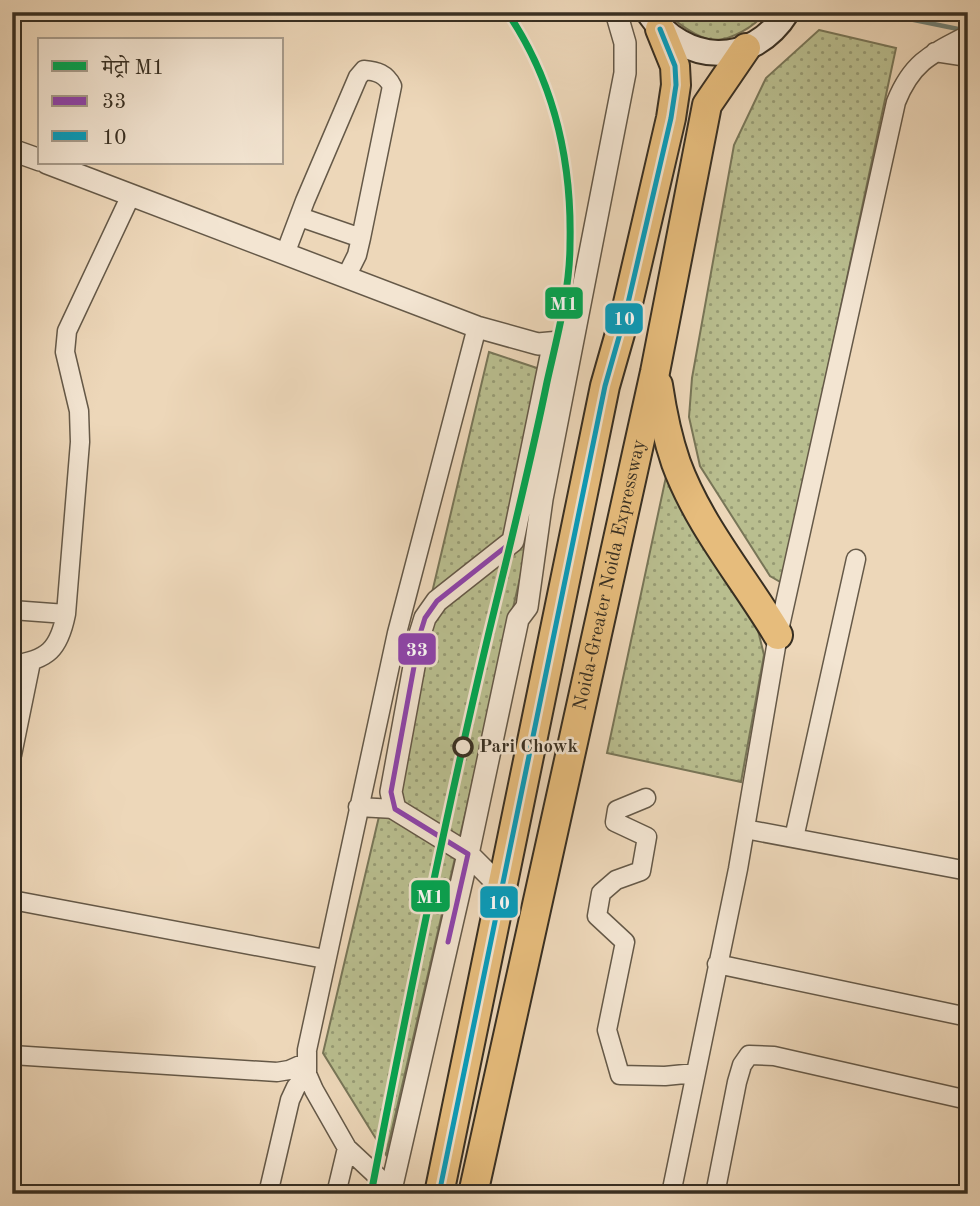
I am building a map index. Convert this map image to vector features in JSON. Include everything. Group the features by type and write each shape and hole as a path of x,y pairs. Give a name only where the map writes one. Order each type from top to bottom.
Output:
{"highway":[{"path":"439,1194 605,386 625,316 671,118 676,85 675,66 654,21"},
{"name":"Noida-Greater Noida Expressway","path":"473,1194 655,372 707,105 746,48"},
{"path":"655,372 666,433 677,466 700,513 778,635"}],"main road":[{"path":"654,21 678,43 700,51 723,53 746,48 764,39 779,25 787,12"}],"street":[{"path":"390,1192 468,855 518,619 527,607 542,499 625,73 625,43 616,12"},
{"path":"671,1194 745,829 778,635 896,102 904,82 915,67 961,38"},
{"path":"935,52 968,57"},
{"path":"285,254 358,77 364,70 373,71 387,77 392,86 357,255 346,277"},
{"path":"12,150 38,159"},
{"path":"50,164 544,350 567,370"},
{"path":"12,665 31,662 53,650 62,635 80,442 79,411 65,352 67,331 131,195"},
{"path":"300,217 361,238"},
{"path":"390,1192 347,1148 314,1090 307,1068 307,1050 402,612 477,327"},
{"path":"544,350 573,340"},
{"path":"396,809 391,792 425,618 437,601 513,541 544,350"},
{"path":"794,838 856,559"},
{"path":"527,607 562,595"},
{"path":"12,610 66,614"},
{"path":"402,612 425,618"},
{"path":"12,755 31,662"},
{"path":"646,798 617,810 615,822 647,836 641,871 616,880 601,893 599,904 597,916 625,942 607,1030 620,1075 665,1076 695,1073"},
{"path":"358,807 396,809 468,855 501,887"},
{"path":"745,829 968,872"},
{"path":"12,900 325,959"},
{"path":"717,964 968,1017"},
{"path":"12,1055 277,1072 307,1068"},
{"path":"715,1194 737,1082 742,1065 750,1055 774,1056 968,1100"},
{"path":"268,1194 290,1100 307,1068"},
{"path":"336,1194 347,1148"}],"green space":[{"path":"666,12 765,12 742,32 713,40 701,37"},
{"path":"819,30 896,48 782,583 770,576 700,466 689,417 692,378 734,145 766,78"},
{"path":"489,352 555,374 562,397 386,1155 323,1053"},
{"path":"667,472 752,606 764,655 741,782 607,753"}],"waterway":[{"path":"875,12 963,30"}],"metro line":[{"name":"M1","path":"371,1194 442,842 534,445 568,279 568,182 557,123 537,66 507,12"}],"transit line":[{"name":"10","path":"439,1194 605,386 625,316 671,118 676,85 675,66 660,29"},
{"name":"33","path":"448,942 468,854 395,809 391,792 425,618 437,601 513,541 551,356"}],"place":[{"name":"Pari Chowk","path":"463,747"}]}
